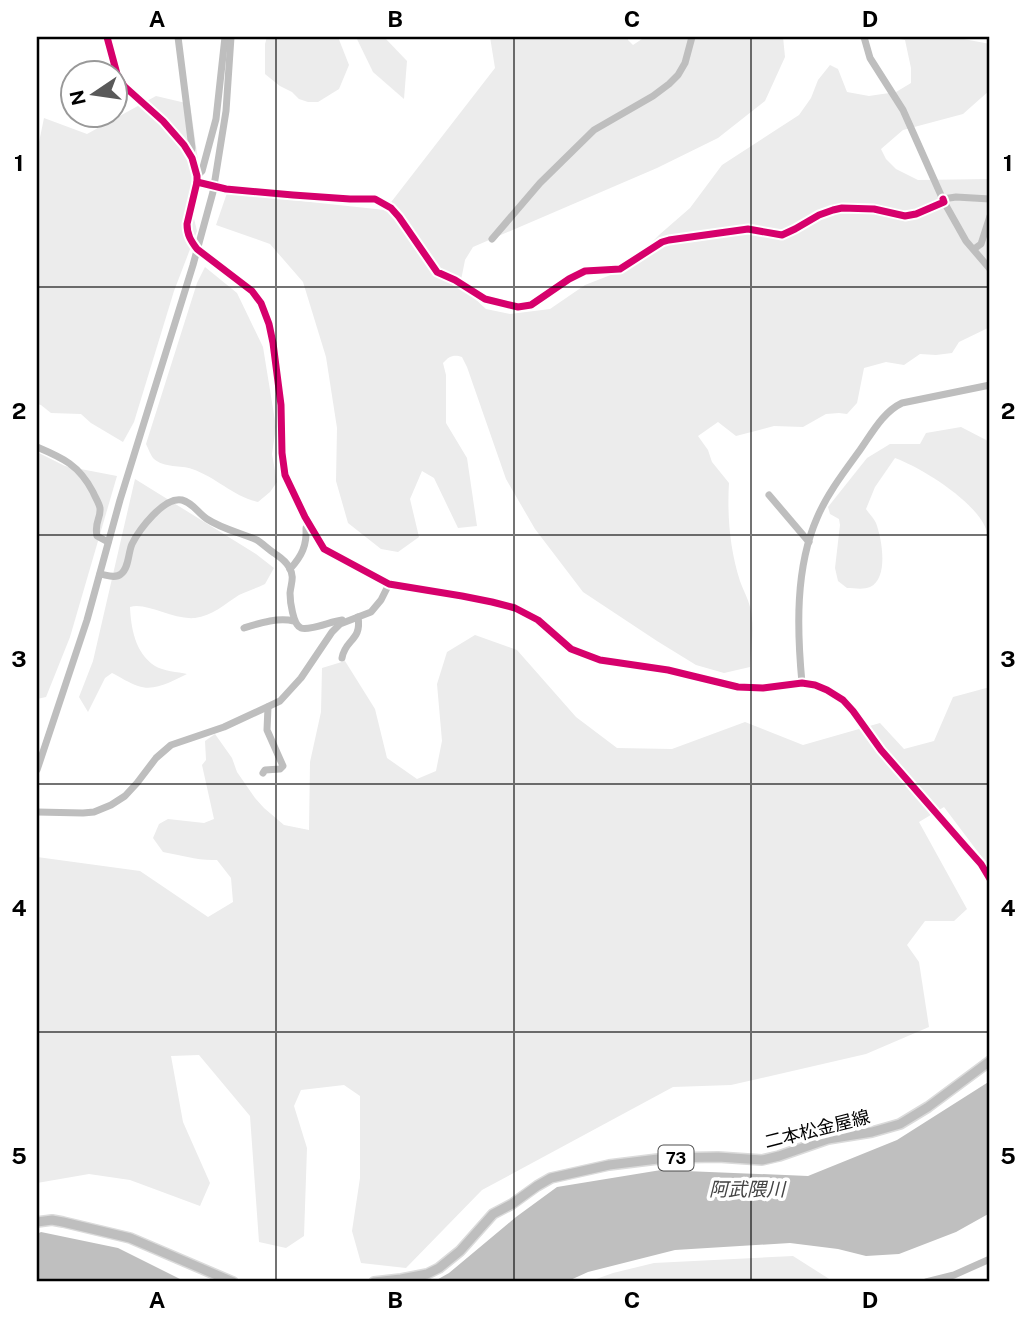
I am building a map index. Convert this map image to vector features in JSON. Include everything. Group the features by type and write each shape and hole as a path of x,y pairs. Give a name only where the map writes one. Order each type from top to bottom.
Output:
{"main road":[{"name":"二本松金屋線","path":"374,1282 414,1277 439,1268 460,1251 494,1214 551,1178 609,1165 666,1158 762,1160 828,1139 872,1132 900,1124 928,1107 990,1061"},
{"path":"37,1222 51,1220 130,1238 233,1282"}],"street":[{"path":"107,37 117,74 124,86 163,121 184,145 197,179"},
{"path":"178,37 192,148 190,156"},
{"path":"225,37 214,131 197,179 188,219 188,237 197,249 252,290 261,303 273,343 282,416 284,469 309,526 324,549 389,584 516,608 538,620 571,649 600,660 668,670 738,687 762,688 802,683 827,690 843,700 853,711 881,750 989,875"},
{"path":"37,770 83,632 213,192 226,111 231,37"},
{"path":"492,239 540,183 594,130 646,100 678,75 685,63 692,37"},
{"path":"864,37 870,58 903,110 966,241 990,269"},
{"path":"197,179 226,189 375,199 391,208 399,217 437,272 485,299 518,307 531,305 585,271 620,269 669,240 748,229 782,235 833,210 874,209 905,216 956,197 990,199"},
{"path":"974,249 981,244 990,216"},
{"path":"802,683 798,628 806,555 821,509 838,481 889,411 902,403 990,386"},
{"path":"37,447 65,460 78,470 90,486 100,510 96,525 97,536 108,542"},
{"path":"769,495 809,542"},
{"path":"100,574 122,574 134,541 156,512 175,500 183,500 194,506 209,521 259,541 284,559 293,582 290,594 294,621 299,627 302,629 336,620 346,621"},
{"path":"290,569 304,549 306,528 309,526"},
{"path":"37,812 83,813 111,806 125,796 156,758 171,745 211,732 281,701 294,687 332,632 340,624 377,607 389,584"},
{"path":"342,658 344,650 358,633 358,617"},
{"path":"244,628 270,621 294,621"},
{"path":"263,773 265,770 280,769 284,766 267,730 268,707"},
{"path":"926,1282 954,1275 990,1259"}],"shaded area":[{"path":"267,37 338,37 349,65 339,89 318,102 308,102 280,86 265,74"},
{"path":"356,37 384,37 407,61 404,99 373,72"},
{"path":"490,37 628,37 633,45 645,37 783,37 785,57 765,101 718,138 657,168 473,247 465,260 460,285 486,309 510,314 550,309 585,285 626,269 690,208 722,165 799,115 811,98 818,80 830,65 838,69 847,92 869,96 896,92 911,83 905,40 890,37 953,37 990,44 990,90 963,114 903,130 881,149 896,169 918,180 990,179 990,327 959,342 952,353 920,354 904,365 886,362 864,368 857,403 847,414 826,414 803,427 774,426 736,436 718,422 698,436 708,450 712,462 729,483 732,545 751,614 750,667 724,673 696,665 583,592 535,529 506,479 462,357 452,356 443,363 446,375 446,423 467,458 477,526 458,528 434,478 422,471 410,499 419,537 398,552 381,549 348,523 336,481 337,428 326,357 303,282 270,244 216,225 227,193 385,210 495,68"},
{"path":"156,96 190,104 202,188 190,202 197,231 174,291 134,422 123,442 81,414 51,413 37,404 37,152 44,118 60,124 60,130 76,130 87,134 94,130 130,130 130,110"},
{"path":"205,267 237,293 263,347 276,427 272,454 277,482 258,502 241,496 201,473 158,462 146,444 197,283"},
{"path":"961,427 990,442 990,564 987,532 973,510 934,478 895,458 875,487 866,509 875,521 880,538 880,575 870,587 847,588 838,581 835,568 839,519 830,514 828,507 867,458 890,444 920,444 926,433"},
{"path":"37,452 65,466 117,476 70,637 46,697 37,699"},
{"path":"135,479 274,568 265,584 239,595 201,617 186,618 144,607 130,607 133,631 148,661 158,668 187,674 151,688 135,685 112,673 105,678 88,712 79,697 93,661"},
{"path":"475,635 517,650 576,717 617,748 672,749 745,722 803,745 880,723 904,749 934,741 953,697 990,687 990,863 987,864 944,807 919,822 967,909 954,921 925,921 907,945 919,962 929,1027 866,1054 731,1085 673,1087 482,1190 406,1268 361,1263 352,1231 360,1178 360,1096 344,1085 301,1090 294,1106 307,1148 304,1236 286,1248 259,1242 250,1116 199,1055 171,1056 183,1122 210,1183 200,1206 130,1180 89,1174 37,1183 37,857 140,871 208,917 233,902 231,878 217,860 163,852 153,838 159,824 168,819 204,823 214,819 202,765 206,760 205,741 215,734 232,758 237,772 264,808 284,825 309,830 310,762 321,712 322,668 345,661 375,709 387,758 417,779 436,771 442,741 437,684 447,652"},
{"path":"793,1256 834,1282 588,1282 654,1263"}],"water":[{"name":"阿武隈川","path":"990,1081 990,1213 956,1232 899,1254 866,1256 838,1249 790,1243 675,1250 588,1272 566,1282 433,1282 449,1273 557,1187 661,1170 808,1176 897,1140"},
{"path":"41,1232 118,1248 186,1282 37,1282 37,1234"}],"cycle path":[{"path":"107,37 117,74 124,86 163,121 192,158 197,182 187,224 191,240 197,249 252,291 261,303 273,343 281,405 285,475 324,549 389,584 515,608 538,620 571,649 600,660 668,670 738,687 763,688 802,683 827,690 843,700 853,711 881,750 981,864 990,879"},
{"path":"197,182 226,189 375,199 391,208 399,217 437,272 485,299 518,307 531,305 585,271 620,269 669,240 748,229 782,235 833,210 874,209 905,216 944,202 943,199"}]}
